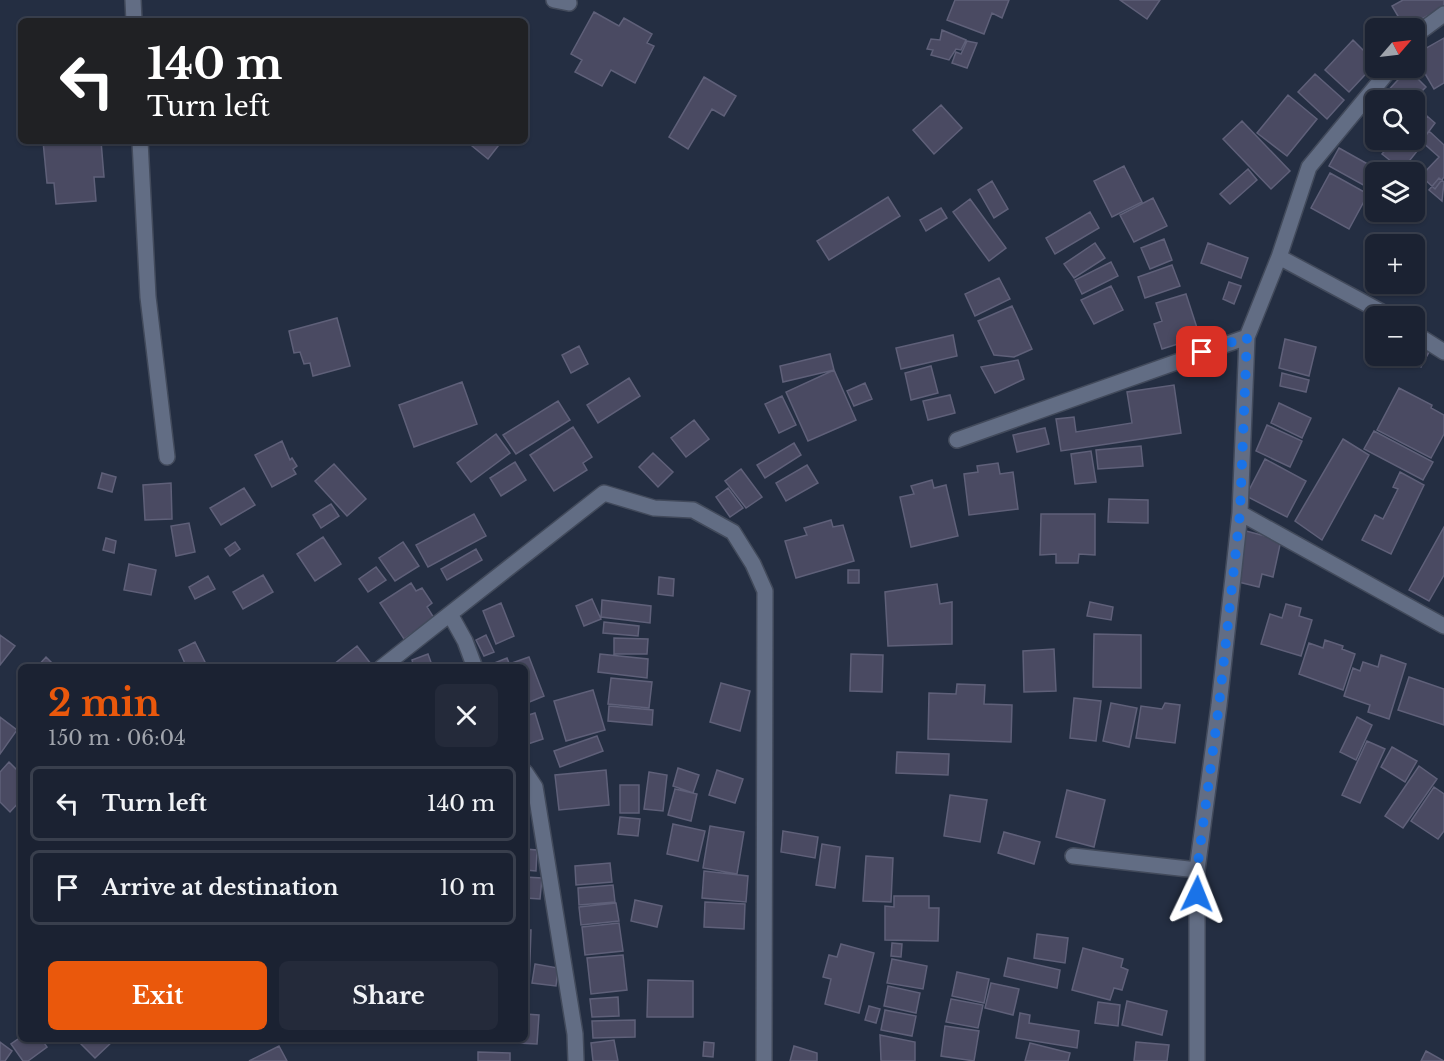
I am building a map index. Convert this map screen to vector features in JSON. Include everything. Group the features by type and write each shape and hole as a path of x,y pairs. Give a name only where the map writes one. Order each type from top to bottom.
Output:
{"street":[{"path":"133,0 134,18"},
{"path":"1425,28 1444,14"},
{"path":"1197,1061 1197,870 1219,705 1240,513 1247,337 1279,257 1310,167 1383,78"},
{"path":"140,144 148,297 167,458"},
{"path":"1279,257 1370,306"},
{"path":"957,440 1247,337"},
{"path":"1425,340 1444,352"},
{"path":"386,664 604,493 654,508 693,510 733,532 753,564 765,591 764,1061"},
{"path":"1240,513 1444,627"},
{"path":"450,614 465,641 474,664"},
{"path":"528,776 535,787 575,1034 576,1061"},
{"path":"1072,856 1197,870"}],"building":[{"path":"955,0 1009,0 1002,18 992,13 984,34 947,20"},
{"path":"1120,0 1160,0 1147,19"},
{"path":"1403,0 1444,0 1444,7 1424,18 1399,18 1392,6"},
{"path":"594,12 619,26 624,18 652,34 647,43 654,46 635,83 611,70 602,86 575,72 582,60 571,54"},
{"path":"942,30 966,40 961,50 956,49 949,60 931,55 933,50 927,49 931,39 940,40"},
{"path":"1444,38 1444,83 1434,89 1425,74 1425,49"},
{"path":"1353,40 1365,52 1365,75 1349,92 1325,70"},
{"path":"967,41 977,43 967,68 952,63 956,52 961,54"},
{"path":"1315,74 1344,100 1327,119 1298,92"},
{"path":"704,77 736,96 724,116 712,109 688,149 669,137"},
{"path":"1400,78 1417,78 1426,87 1423,90 1389,90"},
{"path":"1288,95 1317,119 1287,156 1257,133"},
{"path":"941,105 962,128 934,154 913,130"},
{"path":"1427,116 1435,123 1425,137"},
{"path":"1242,121 1290,171 1271,189 1223,139"},
{"path":"1429,131 1444,145 1444,177 1435,189 1425,180 1425,172 1439,157 1425,145 1425,136"},
{"path":"43,144 101,144 104,177 94,177 96,201 56,204 54,183 47,183"},
{"path":"470,144 500,144 488,159"},
{"path":"1339,148 1365,163 1365,186 1329,166"},
{"path":"1385,150 1418,150 1408,162 1392,162 1382,154"},
{"path":"1124,166 1142,202 1112,217 1094,181"},
{"path":"1248,169 1257,180 1230,204 1220,194"},
{"path":"1330,173 1365,192 1365,200 1349,229 1311,208"},
{"path":"1439,178 1444,182 1442,201 1429,190"},
{"path":"992,181 1008,209 994,218 978,190"},
{"path":"888,197 900,216 829,260 817,241"},
{"path":"1153,198 1167,226 1134,242 1120,215"},
{"path":"970,199 1006,248 989,261 953,212"},
{"path":"941,208 947,218 926,231 920,220"},
{"path":"1090,212 1099,228 1055,254 1046,238"},
{"path":"1164,239 1172,260 1150,269 1141,248"},
{"path":"1095,243 1105,258 1074,278 1064,264"},
{"path":"1208,243 1248,258 1241,278 1201,263"},
{"path":"1111,262 1118,276 1082,294 1075,280"},
{"path":"1172,265 1180,286 1145,298 1138,277"},
{"path":"999,278 1010,299 975,316 965,294"},
{"path":"1229,282 1241,286 1234,304 1223,299"},
{"path":"1111,286 1123,310 1094,324 1081,300"},
{"path":"1186,294 1200,337 1162,349 1154,324 1162,321 1156,303"},
{"path":"1012,306 1032,349 1014,357 994,355 978,321"},
{"path":"337,318 350,366 313,376 310,363 304,364 300,352 294,353 289,331"},
{"path":"953,335 957,356 901,369 896,348"},
{"path":"1285,339 1316,347 1309,376 1279,368"},
{"path":"579,346 588,364 571,373 562,355"},
{"path":"830,354 834,370 783,382 780,366"},
{"path":"1018,360 1024,379 995,393 981,367"},
{"path":"931,366 938,393 911,400 905,373"},
{"path":"834,370 856,420 808,441 786,392"},
{"path":"1282,373 1309,380 1306,392 1280,386"},
{"path":"629,378 640,396 598,423 587,405"},
{"path":"462,382 477,424 414,447 399,405"},
{"path":"865,383 872,399 854,406 847,391"},
{"path":"1174,385 1181,433 1061,451 1056,419 1074,417 1076,432 1132,423 1127,392"},
{"path":"1399,388 1432,405 1431,408 1444,415 1444,434 1431,458 1377,430"},
{"path":"950,395 955,413 928,420 923,401"},
{"path":"782,396 796,425 779,433 765,404"},
{"path":"558,401 570,420 516,454 503,435"},
{"path":"1279,403 1311,418 1302,438 1271,423"},
{"path":"694,420 709,439 686,457 671,438"},
{"path":"1267,425 1302,441 1290,467 1256,451"},
{"path":"573,427 592,457 583,463 587,470 554,491 530,455"},
{"path":"1045,428 1049,444 1017,452 1013,435"},
{"path":"1374,431 1433,462 1423,480 1364,449"},
{"path":"496,434 510,453 471,482 457,463"},
{"path":"1343,439 1369,455 1322,540 1295,521"},
{"path":"282,441 290,460 292,458 297,466 293,469 296,474 272,487 255,455"},
{"path":"794,443 801,455 765,478 757,465"},
{"path":"1141,446 1143,466 1098,469 1096,450"},
{"path":"1091,451 1096,482 1075,484 1071,454"},
{"path":"653,453 673,472 658,487 639,467"},
{"path":"1265,459 1306,481 1287,517 1246,496"},
{"path":"515,462 526,480 501,496 490,478"},
{"path":"998,463 1000,474 1013,472 1018,509 969,515 964,474 978,472 977,466"},
{"path":"334,464 366,499 347,516 315,481"},
{"path":"807,465 818,483 786,501 776,483"},
{"path":"741,469 762,497 746,508 725,481"},
{"path":"1400,472 1424,485 1391,554 1362,540 1375,515 1383,519 1398,489 1393,487"},
{"path":"102,473 116,477 112,492 98,488"},
{"path":"932,480 934,488 946,485 958,536 911,547 900,497 914,494 911,486"},
{"path":"171,483 172,519 145,520 143,485"},
{"path":"244,488 255,505 221,525 210,508"},
{"path":"728,488 743,508 730,517 716,497"},
{"path":"1109,499 1148,500 1148,523 1108,522"},
{"path":"331,504 339,516 321,528 313,515"},
{"path":"474,514 486,536 428,567 416,545"},
{"path":"1041,514 1095,514 1095,555 1079,554 1078,563 1056,563 1056,554 1040,555"},
{"path":"831,520 833,527 843,525 854,561 796,578 785,541 807,535 804,528"},
{"path":"189,523 195,552 176,556 171,526"},
{"path":"1444,527 1444,575 1429,601 1409,590"},
{"path":"1246,531 1281,540 1273,577 1262,574 1259,587 1234,581"},
{"path":"323,537 341,564 315,581 297,554"},
{"path":"106,538 116,541 114,553 103,550"},
{"path":"235,542 240,549 230,556 225,549"},
{"path":"403,542 419,566 395,581 379,558"},
{"path":"476,549 482,560 447,580 441,569"},
{"path":"129,564 156,570 151,595 124,590"},
{"path":"376,567 386,580 368,592 359,579"},
{"path":"848,570 859,570 859,583 848,583"},
{"path":"263,575 273,592 243,609 233,592"},
{"path":"208,576 215,589 195,599 189,587"},
{"path":"659,577 674,579 673,596 658,594"},
{"path":"411,583 416,591 422,588 432,603 427,607 434,618 404,639 380,603"},
{"path":"937,584 940,604 952,602 952,644 888,646 885,592"},
{"path":"592,599 601,619 584,626 576,606"},
{"path":"602,600 651,606 650,623 601,617"},
{"path":"1090,602 1113,607 1111,620 1087,616"},
{"path":"501,603 514,636 496,644 483,611"},
{"path":"1286,604 1301,608 1299,616 1312,620 1301,656 1261,644 1270,614 1282,618"},
{"path":"604,622 639,626 638,636 603,633"},
{"path":"1094,634 1141,635 1141,688 1093,687"},
{"path":"0,635 15,646 0,665"},
{"path":"486,635 494,652 484,656 476,640"},
{"path":"614,638 648,639 647,654 614,654"},
{"path":"1325,640 1343,646 1342,649 1355,654 1343,690 1299,674 1309,643 1323,648"},
{"path":"195,642 206,664 185,664 179,650"},
{"path":"357,646 371,664 334,664"},
{"path":"1054,649 1056,691 1024,692 1023,651"},
{"path":"428,654 432,664 413,664 412,660"},
{"path":"600,654 648,659 647,678 598,672"},
{"path":"851,654 883,655 882,692 850,691"},
{"path":"1381,655 1406,664 1389,719 1368,712 1370,705 1344,696 1353,668 1360,671 1363,662 1378,667"},
{"path":"46,657 53,664 40,664"},
{"path":"529,657 544,696 528,703 528,664 512,663"},
{"path":"507,658 509,664 492,664"},
{"path":"1409,677 1444,689 1444,725 1398,710"},
{"path":"611,678 652,682 649,708 608,704"},
{"path":"721,683 750,691 740,731 710,722"},
{"path":"957,684 985,685 984,704 1012,705 1011,742 928,739 929,693 956,694"},
{"path":"593,690 605,730 566,741 554,701"},
{"path":"1074,698 1101,701 1096,741 1070,738"},
{"path":"1111,703 1137,708 1129,747 1103,741"},
{"path":"1165,703 1180,705 1175,743 1136,738 1141,706 1162,709"},
{"path":"609,706 653,710 652,725 608,721"},
{"path":"535,713 543,739 528,744 528,715"},
{"path":"0,717 17,730 0,754"},
{"path":"1357,717 1372,725 1356,760 1340,752"},
{"path":"597,736 603,751 560,767 554,751"},
{"path":"1367,741 1385,749 1360,803 1342,795"},
{"path":"1392,747 1417,761 1405,782 1381,767"},
{"path":"897,752 949,754 948,775 896,773"},
{"path":"9,762 18,771 18,803 10,812 0,802 0,772"},
{"path":"1419,766 1437,779 1403,828 1385,816"},
{"path":"678,768 699,775 693,793 673,786"},
{"path":"606,770 609,805 559,810 555,775"},
{"path":"717,770 743,779 735,803 709,795"},
{"path":"649,772 667,775 663,811 644,809"},
{"path":"620,785 639,785 639,813 620,813"},
{"path":"1434,787 1444,794 1444,831 1438,839 1411,821"},
{"path":"675,789 697,794 691,821 668,815"},
{"path":"1067,790 1105,800 1094,847 1056,837"},
{"path":"950,795 987,800 980,842 944,836"},
{"path":"620,817 640,819 638,836 618,834"},
{"path":"673,824 705,831 698,861 667,854"},
{"path":"710,826 744,832 737,874 703,868"},
{"path":"783,831 818,837 815,858 781,852"},
{"path":"1004,832 1040,842 1034,864 998,853"},
{"path":"822,844 840,847 835,888 816,885"},
{"path":"528,849 537,850 536,871 528,870"},
{"path":"866,856 893,858 891,902 863,901"},
{"path":"610,863 612,882 576,885 575,866"},
{"path":"704,871 748,876 746,902 702,898"},
{"path":"528,877 542,878 540,899 528,898"},
{"path":"613,885 615,902 579,905 578,888"},
{"path":"894,896 929,896 929,908 939,908 938,941 885,940 885,906 894,907"},
{"path":"635,900 662,906 657,927 631,921"},
{"path":"705,902 745,904 744,929 704,927"},
{"path":"616,903 619,921 581,925 579,907"},
{"path":"619,923 623,951 585,955 582,927"},
{"path":"528,930 531,930 529,987"},
{"path":"1037,934 1068,938 1065,963 1034,958"},
{"path":"892,943 902,944 901,957 891,956"},
{"path":"841,944 874,953 859,1013 825,1004 831,979 823,977 829,955 837,957"},
{"path":"1083,948 1123,959 1121,967 1128,970 1122,990 1114,988 1110,1000 1072,990"},
{"path":"623,955 627,990 591,994 587,958"},
{"path":"1008,958 1060,970 1057,988 1004,976"},
{"path":"892,959 927,966 923,989 887,983"},
{"path":"535,964 558,968 556,986 532,983"},
{"path":"957,972 989,979 984,1003 952,996"},
{"path":"648,980 693,981 693,1017 647,1017"},
{"path":"991,983 1019,989 1013,1015 985,1008"},
{"path":"888,986 920,993 916,1013 884,1006"},
{"path":"618,997 619,1016 592,1017 590,999"},
{"path":"951,999 983,1005 978,1028 946,1022"},
{"path":"1127,1001 1167,1011 1162,1035 1122,1025"},
{"path":"1098,1002 1120,1005 1118,1026 1095,1023"},
{"path":"869,1006 880,1009 876,1023 865,1020"},
{"path":"885,1010 916,1016 912,1036 881,1030"},
{"path":"1020,1013 1030,1015 1029,1023 1079,1031 1077,1048 1016,1038"},
{"path":"528,1014 539,1015 537,1044 519,1043 528,1042"},
{"path":"635,1020 635,1037 593,1038 592,1021"},
{"path":"945,1026 979,1031 974,1061 941,1056"},
{"path":"880,1035 915,1042 915,1061 881,1061"},
{"path":"18,1039 18,1042 43,1042 47,1047 28,1061 23,1061 11,1044"},
{"path":"614,1040 618,1061 593,1061 591,1043"},
{"path":"0,1042 12,1051 5,1061 0,1061"},
{"path":"79,1042 112,1042 95,1058"},
{"path":"704,1042 714,1043 713,1057 703,1056"},
{"path":"1136,1042 1169,1045 1167,1061 1134,1061"},
{"path":"1030,1043 1070,1053 1068,1061 1025,1061"},
{"path":"279,1046 287,1061 249,1061"},
{"path":"794,1046 817,1053 817,1061 790,1061"},
{"path":"1426,1051 1444,1061 1421,1061"},
{"path":"478,1052 510,1053 510,1061 478,1061"}],"route":[{"path":"1197,894 1197,870 1219,705 1240,513 1247,337 1202,352"}]}
